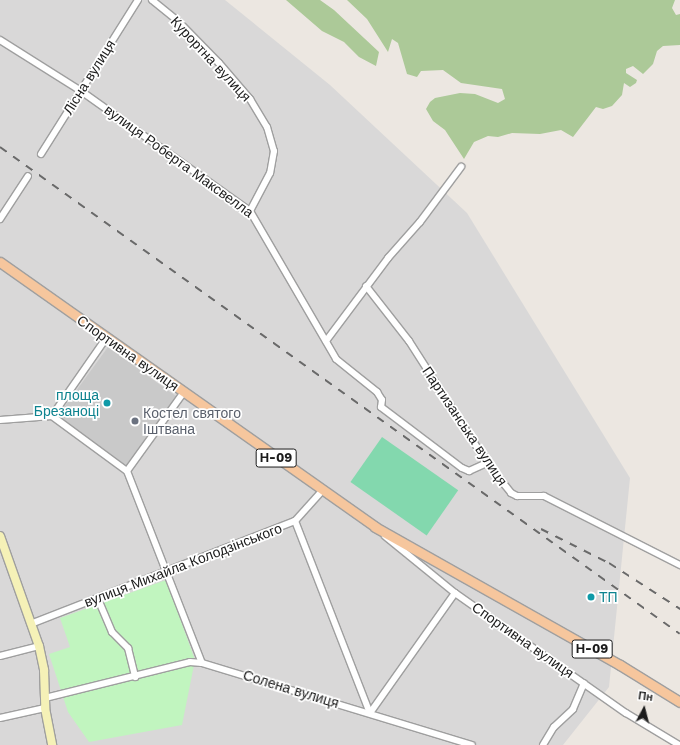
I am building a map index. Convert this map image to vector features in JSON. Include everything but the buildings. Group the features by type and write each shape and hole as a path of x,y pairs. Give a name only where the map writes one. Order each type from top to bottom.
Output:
{"main road":[{"name":"Спортивна вулиця","path":"0,262 375,526 620,665 680,702"}],"street":[{"name":"Лісна вулиця","path":"41,154 138,0"},
{"name":"Курортна вулиця","path":"152,0 179,22 219,63 250,99 267,127 274,151 270,174 250,211"},
{"name":"вулиця Роберта Максвелла","path":"0,40 81,91 250,211 336,359 378,392 382,400 381,407 462,468 469,470 487,463"},
{"path":"326,341 366,286 388,258 420,222 461,167"},
{"path":"0,219 28,176"},
{"name":"Партизанська вулиця","path":"366,286 408,341 487,463 511,492 517,496 544,496 680,565"},
{"path":"52,416 106,338"},
{"path":"127,471 184,392"},
{"path":"0,420 52,416 127,471 202,663"},
{"name":"вулиця Михайла Колодзінського","path":"33,623 98,599 295,521 322,490"},
{"path":"295,521 370,713"},
{"name":"Спортивна вулиця","path":"375,526 455,593 626,713 678,745"},
{"path":"0,536 33,623 39,646 45,708 52,745"},
{"path":"370,713 455,593"},
{"path":"98,599 112,632 128,648 135,677"},
{"path":"0,656 39,646"},
{"name":"Солена вулиця","path":"45,698 135,677 190,662 202,663 472,745"},
{"path":"543,745 554,727 573,709 584,683"},
{"path":"0,718 45,708"}],"shaded area":[{"path":"0,0 225,0 330,85 467,213 630,478 609,687 563,745 0,745"},
{"path":"108,347 176,396 126,465 58,416"}],"green space":[{"path":"286,0 320,0 334,10 379,52 376,66 359,57 344,42 322,31"},
{"path":"347,0 675,0 672,8 676,15 680,14 680,45 663,46 657,51 653,64 643,74 633,66 626,69 626,73 637,80 636,83 630,87 624,83 622,95 612,106 603,109 596,107 573,137 561,130 540,134 512,133 498,137 488,136 474,142 464,159 445,130 433,121 426,109 430,102 435,98 460,93 475,94 498,103 505,99 502,89 461,83 443,70 421,71 417,77 407,74 398,43 392,39 388,52 367,19"},
{"path":"382,437 458,490 427,535 350,482"},
{"path":"166,580 195,660 182,725 89,742 68,712 49,654 70,647 60,618"}],"railway":[{"path":"0,147 680,634"},
{"path":"541,529 609,563 680,609"}],"place":[{"name":"площа Брезаноці","path":"107,403"},
{"name":"Костел святого Іштвана","path":"135,421"},
{"name":"ТП","path":"591,597"}]}
